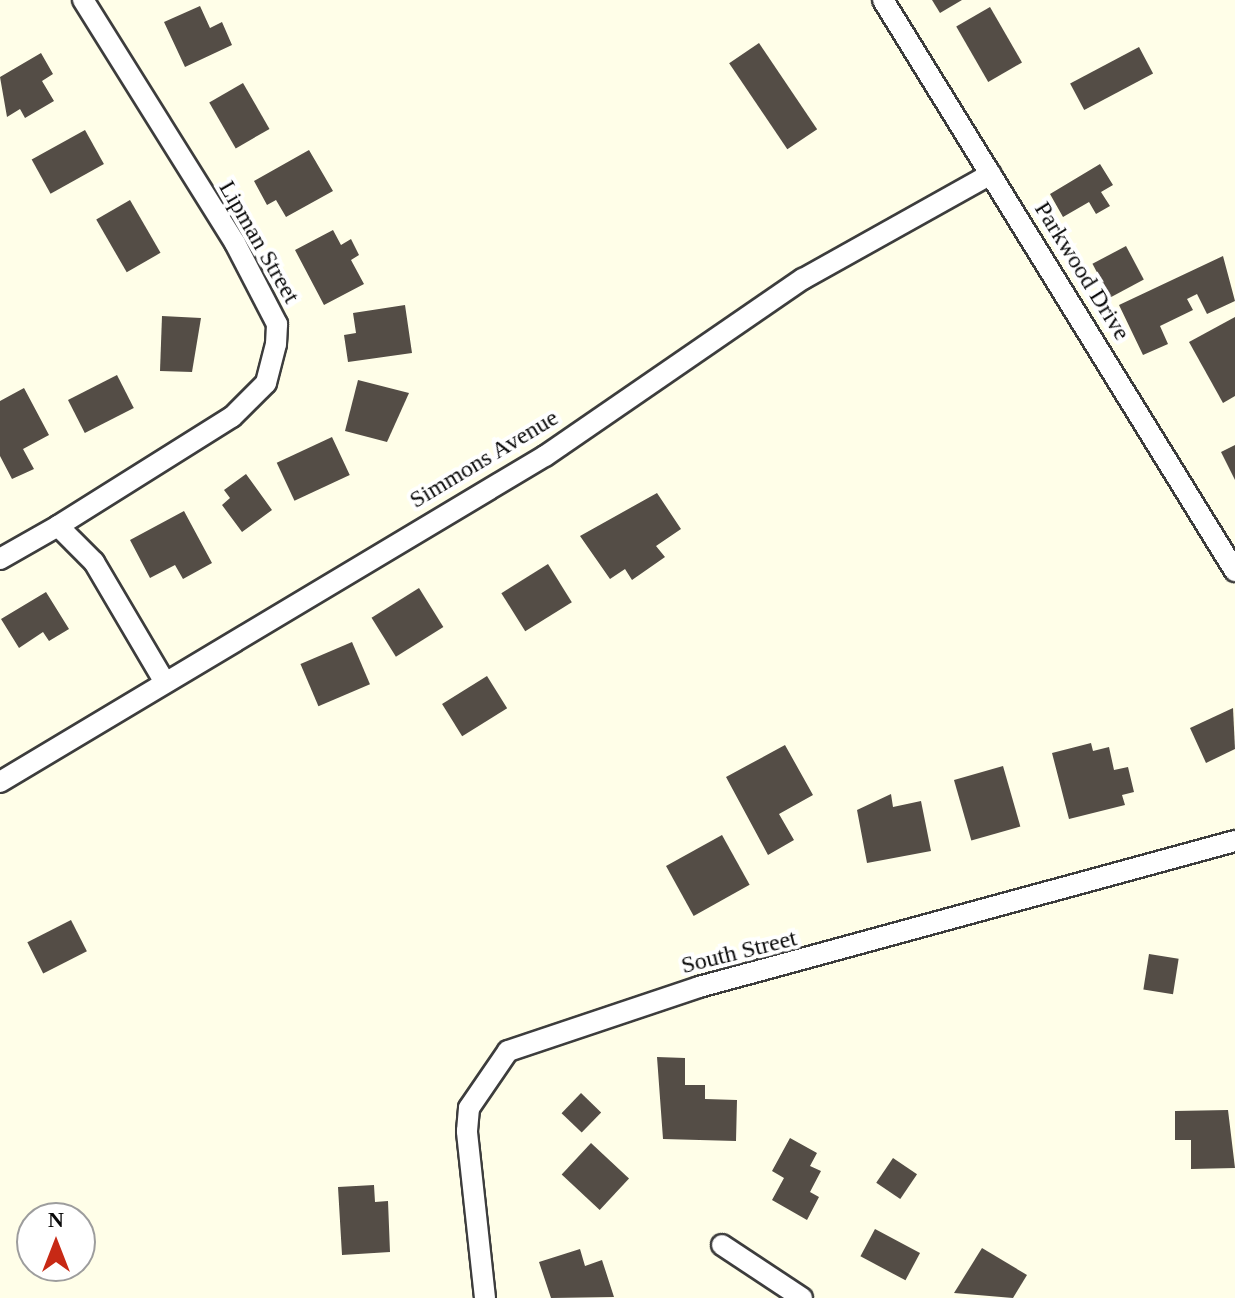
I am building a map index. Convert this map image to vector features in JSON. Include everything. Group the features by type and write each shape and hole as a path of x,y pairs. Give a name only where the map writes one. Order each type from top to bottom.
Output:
{"street":[{"name":"Lipman Street","path":"0,559 232,417 266,383 276,344 269,305 235,243 83,0"},
{"name":"Parkwood Drive","path":"883,0 1235,571"},
{"name":"Simmons Avenue","path":"0,782 164,681 545,456 803,279 991,174"},
{"path":"58,526 94,562 164,681"},
{"name":"South Street","path":"485,1298 467,1131 469,1108 508,1051 699,987 1235,841"},
{"path":"722,1245 802,1298"}],"building":[{"path":"932,0 962,0 940,13"},
{"path":"200,6 210,28 222,22 232,45 185,67 164,22"},
{"path":"990,7 1022,62 988,82 956,26"},
{"path":"759,43 817,129 787,149 729,63"},
{"path":"1139,47 1153,73 1084,110 1070,84"},
{"path":"41,53 53,74 42,81 54,101 25,118 20,109 7,117 0,77"},
{"path":"243,83 270,129 236,148 209,103"},
{"path":"85,130 104,164 51,194 32,160"},
{"path":"309,150 333,191 286,217 276,200 267,205 254,181"},
{"path":"1100,164 1113,185 1101,192 1110,206 1096,214 1089,202 1063,217 1050,194"},
{"path":"130,200 160,253 127,272 96,220"},
{"path":"333,230 341,245 351,239 359,255 351,260 364,284 324,305 295,250"},
{"path":"1126,246 1144,280 1110,297 1092,264"},
{"path":"1223,256 1235,301 1207,314 1197,294 1187,299 1193,310 1160,326 1168,344 1143,355 1119,305"},
{"path":"405,305 412,353 348,362 344,335 356,333 353,313"},
{"path":"162,316 201,318 192,372 160,371"},
{"path":"1235,317 1235,396 1223,403 1189,342"},
{"path":"117,375 134,408 85,433 68,400"},
{"path":"358,380 409,393 387,442 345,431"},
{"path":"24,388 49,435 23,449 34,469 12,479 0,456 0,401"},
{"path":"332,437 350,475 294,501 277,463"},
{"path":"1235,445 1235,480 1221,452"},
{"path":"246,474 272,510 242,532 222,505 230,498 224,490"},
{"path":"657,493 681,529 656,546 665,557 632,580 625,569 610,579 580,536"},
{"path":"184,511 212,563 183,579 175,565 150,578 130,540"},
{"path":"548,564 572,602 525,631 501,593"},
{"path":"419,588 443,627 396,657 372,618"},
{"path":"46,592 69,629 49,641 43,632 19,648 1,619"},
{"path":"352,642 370,684 318,706 300,664"},
{"path":"487,676 507,708 462,736 442,704"},
{"path":"1233,708 1235,749 1206,763 1190,728"},
{"path":"1091,743 1093,751 1109,747 1114,770 1128,767 1134,792 1122,795 1125,805 1069,819 1052,753"},
{"path":"785,745 813,795 779,814 794,840 768,855 726,777"},
{"path":"1003,766 1020,827 971,841 954,780"},
{"path":"891,794 893,807 921,801 931,851 867,863 857,810"},
{"path":"722,835 750,885 694,916 666,866"},
{"path":"71,920 87,951 43,973 27,942"},
{"path":"1149,954 1179,959 1173,994 1143,990"},
{"path":"657,1057 685,1058 685,1085 705,1085 705,1099 737,1100 736,1141 663,1139"},
{"path":"581,1093 601,1112 582,1133 562,1113"},
{"path":"1228,1110 1235,1168 1191,1169 1191,1140 1175,1140 1175,1111"},
{"path":"790,1138 817,1153 810,1166 821,1171 810,1192 819,1197 807,1220 772,1200 784,1178 772,1171"},
{"path":"591,1143 629,1178 600,1210 562,1174"},
{"path":"893,1158 917,1174 900,1199 876,1183"},
{"path":"374,1185 375,1202 388,1201 390,1252 342,1255 338,1187"},
{"path":"875,1229 920,1253 905,1280 860,1256"},
{"path":"982,1248 1027,1275 1013,1298 954,1293"},
{"path":"580,1249 585,1266 602,1260 614,1297 551,1298 539,1262"}]}
